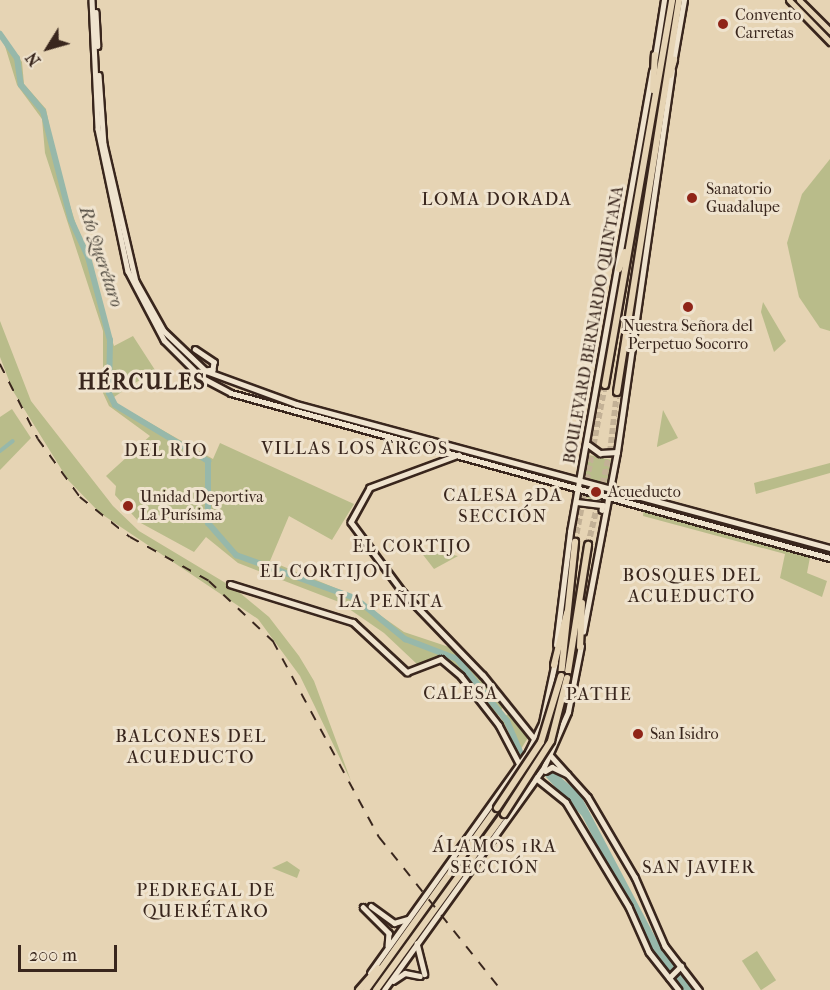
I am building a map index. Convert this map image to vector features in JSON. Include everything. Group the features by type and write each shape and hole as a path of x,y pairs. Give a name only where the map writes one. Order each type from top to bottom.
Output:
{"highway":[{"name":"BOULEVARD BERNARDO QUINTANA","path":"617,392 657,125 658,99 672,0"},
{"name":"BOULEVARD BERNARDO QUINTANA","path":"605,386 650,112 658,99 679,0"},
{"path":"650,112 655,55"},
{"path":"657,125 674,60"},
{"path":"619,268 634,219"},
{"path":"627,353 635,274"},
{"name":"BOULEVARD BERNARDO QUINTANA","path":"366,990 388,955 497,808 541,742 564,677 575,542"},
{"name":"BOULEVARD BERNARDO QUINTANA","path":"376,990 504,814 551,741 588,545"},
{"path":"580,647 581,591"},
{"path":"554,665 572,595"},
{"path":"444,896 465,875"},
{"path":"358,990 388,955"}],"main road":[{"path":"93,0 101,128 130,263 164,331 206,371 235,386 459,455 830,558"},
{"path":"93,0 100,144 128,271 164,340 218,387 370,427"},
{"path":"597,539 617,452 627,353 684,0"},
{"path":"789,0 830,42"},
{"path":"799,0 830,31"},
{"name":"BOULEVARD BERNARDO QUINTANA","path":"388,955 416,911 520,765 542,723 554,665 576,504 589,445 664,1"},
{"path":"195,349 214,362 213,370 206,371"},
{"path":"391,433 462,447 830,548"},
{"path":"589,445 600,453 617,452"},
{"path":"462,447 459,455 370,488 351,522 403,592 509,707 535,740 571,776 635,877 665,946 699,990"},
{"path":"515,470 517,462"},
{"path":"540,780 562,729 580,647 603,505 580,499 576,504"},
{"path":"662,512 664,503"},
{"path":"713,525 716,517"},
{"path":"230,584 353,622 411,671 441,659 461,676 498,722 520,765 560,794 589,836 649,952 679,990"},
{"path":"542,723 547,738 562,729"},
{"path":"384,990 465,875 550,767 571,776"},
{"path":"503,789 517,777 526,784 524,798"},
{"path":"371,906 394,923 416,911"},
{"path":"363,907 390,936 388,955"},
{"path":"388,984 405,973 423,975 417,958 418,939"},
{"path":"671,977 681,968"}],"green space":[{"path":"0,30 22,62 24,84 46,109 57,164 114,346 133,336 155,370 114,397 117,404 213,459 220,443 354,504 332,540 289,516 270,561 350,594 404,632 455,649 504,705 497,717 444,659 419,666 384,633 339,602 238,563 206,537 194,552 139,522 115,495 116,486 106,476 150,436 109,406 103,393 103,331 45,153 42,119 17,85"},
{"path":"830,159 830,331 820,328 799,297 787,243 802,194"},
{"path":"763,302 786,341 774,352 761,312"},
{"path":"0,321 31,401 113,506 139,531 234,588 269,617 299,656 314,681 351,781 300,676 258,619 100,513 68,480 13,391 0,357"},
{"path":"12,409 31,438 0,470 0,417"},
{"path":"663,410 678,438 657,447 657,446"},
{"name":"Acueducto","path":"375,427 580,481 589,455 612,460 605,489 830,550 830,556 604,494 602,503 579,495 580,488"},
{"path":"830,463 830,473 756,494 754,483"},
{"path":"644,507 811,552 807,573 827,581 822,597 780,578 785,554 643,516"},
{"path":"417,547 458,556 434,569"},
{"path":"509,713 529,736 521,749 501,720"},
{"path":"287,861 300,870 297,878 272,868"},
{"path":"757,951 776,980 761,990 742,961"}],"shaded area":[{"path":"550,768 580,794 661,948 694,990 683,990 652,950 582,816 545,776"}],"waterway":[{"name":"Río Querétaro","path":"0,34 17,58 21,85 43,111 71,220 88,257 110,340 109,393 115,405 208,461 208,523 236,555 355,598 405,639 457,659 507,721 522,756 547,773"},
{"path":"395,434 830,553"},
{"path":"0,451 13,441"}],"tunnel":[{"path":"575,542 605,385"},
{"path":"588,545 610,452 617,392"}],"railway":[{"path":"0,364 38,439 80,497 130,537 209,581 273,641 379,837 501,990"}],"place":[{"name":"Convento Carretas","path":"723,24"},
{"name":"Sanatorio Guadalupe","path":"692,198"},
{"name":"Nuestra Señora del Perpetuo Socorro","path":"688,307"},
{"name":"Acueducto","path":"596,492"},
{"name":"Unidad Deportiva La Purísima","path":"128,506"},
{"name":"San Isidro","path":"638,734"}],"district":[{"name":"LOMA DORADA","path":"497,200"},
{"name":"HÉRCULES","path":"142,383"},
{"name":"VILLAS LOS ARCOS","path":"355,449"},
{"name":"DEL RIO","path":"166,451"},
{"name":"CALESA 2DA SECCIÓN","path":"503,507"},
{"name":"EL CORTIJO","path":"412,547"},
{"name":"EL CORTIJO I","path":"326,572"},
{"name":"BOSQUES DEL ACUEDUCTO","path":"692,587"},
{"name":"LA PEÑITA","path":"391,602"},
{"name":"CALESA","path":"461,694"},
{"name":"PATHE","path":"599,695"},
{"name":"BALCONES DEL ACUEDUCTO","path":"191,748"},
{"name":"ÁLAMOS 1RA SECCIÓN","path":"495,858"},
{"name":"SAN JAVIER","path":"699,868"},
{"name":"PEDREGAL DE QUERÉTARO","path":"206,902"}]}
